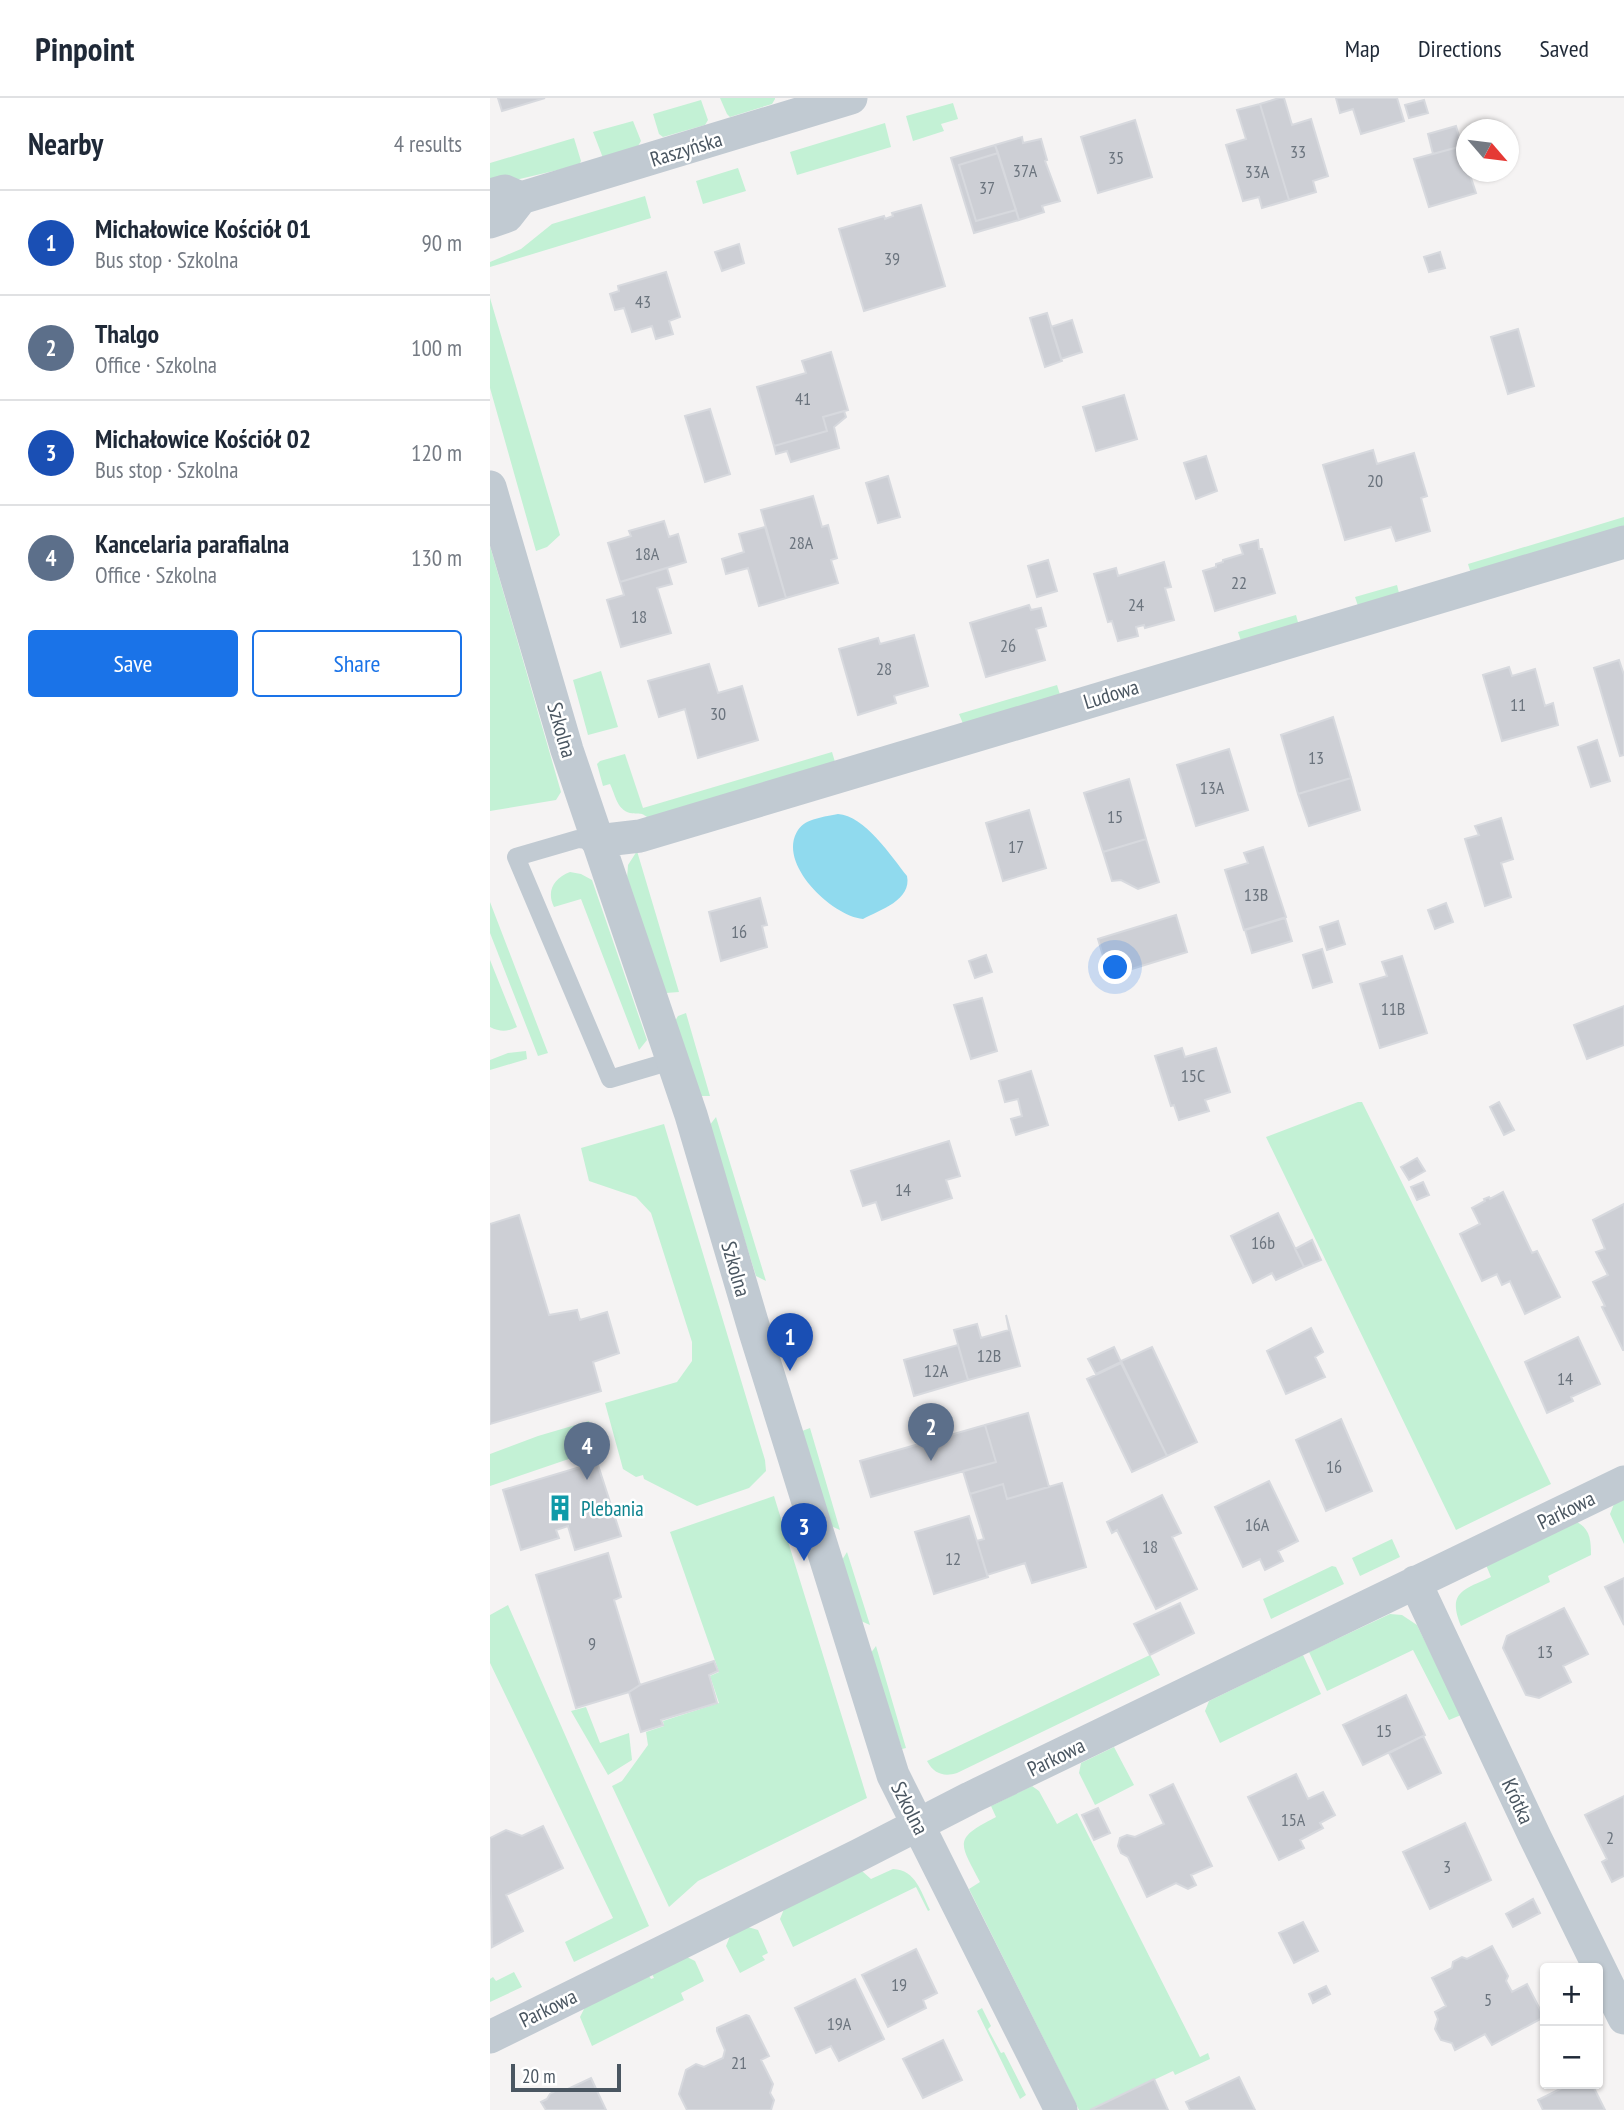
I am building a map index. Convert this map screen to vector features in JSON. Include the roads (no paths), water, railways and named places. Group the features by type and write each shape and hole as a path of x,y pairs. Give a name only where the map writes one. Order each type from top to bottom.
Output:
{"street":[{"name":"Raszyńska","path":"490,222 507,216 505,196 851,98"},
{"name":"Szkolna","path":"490,487 567,750 691,1115 893,1775 1061,2110"},
{"name":"Ludowa","path":"597,841 640,836 1624,542"},
{"name":"Parkowa","path":"490,2037 1624,1482"},
{"name":"Krótka","path":"1415,1583 1624,2018"}],"lane":[{"path":"597,841 578,839 516,856 610,1079 671,1061"}],"water":[{"path":"838,814 858,821 867,829 907,876 905,892 900,898 863,919 850,916 823,898 801,872 795,857 793,843 801,826"}],"place":[{"name":"Michałowice Kościół 01","path":"790,1371"},
{"name":"Thalgo","path":"931,1461"},
{"name":"Kancelaria parafialna","path":"587,1480"},
{"name":"Plebania","path":"560,1508"},
{"name":"Michałowice Kościół 02","path":"804,1561"}]}
